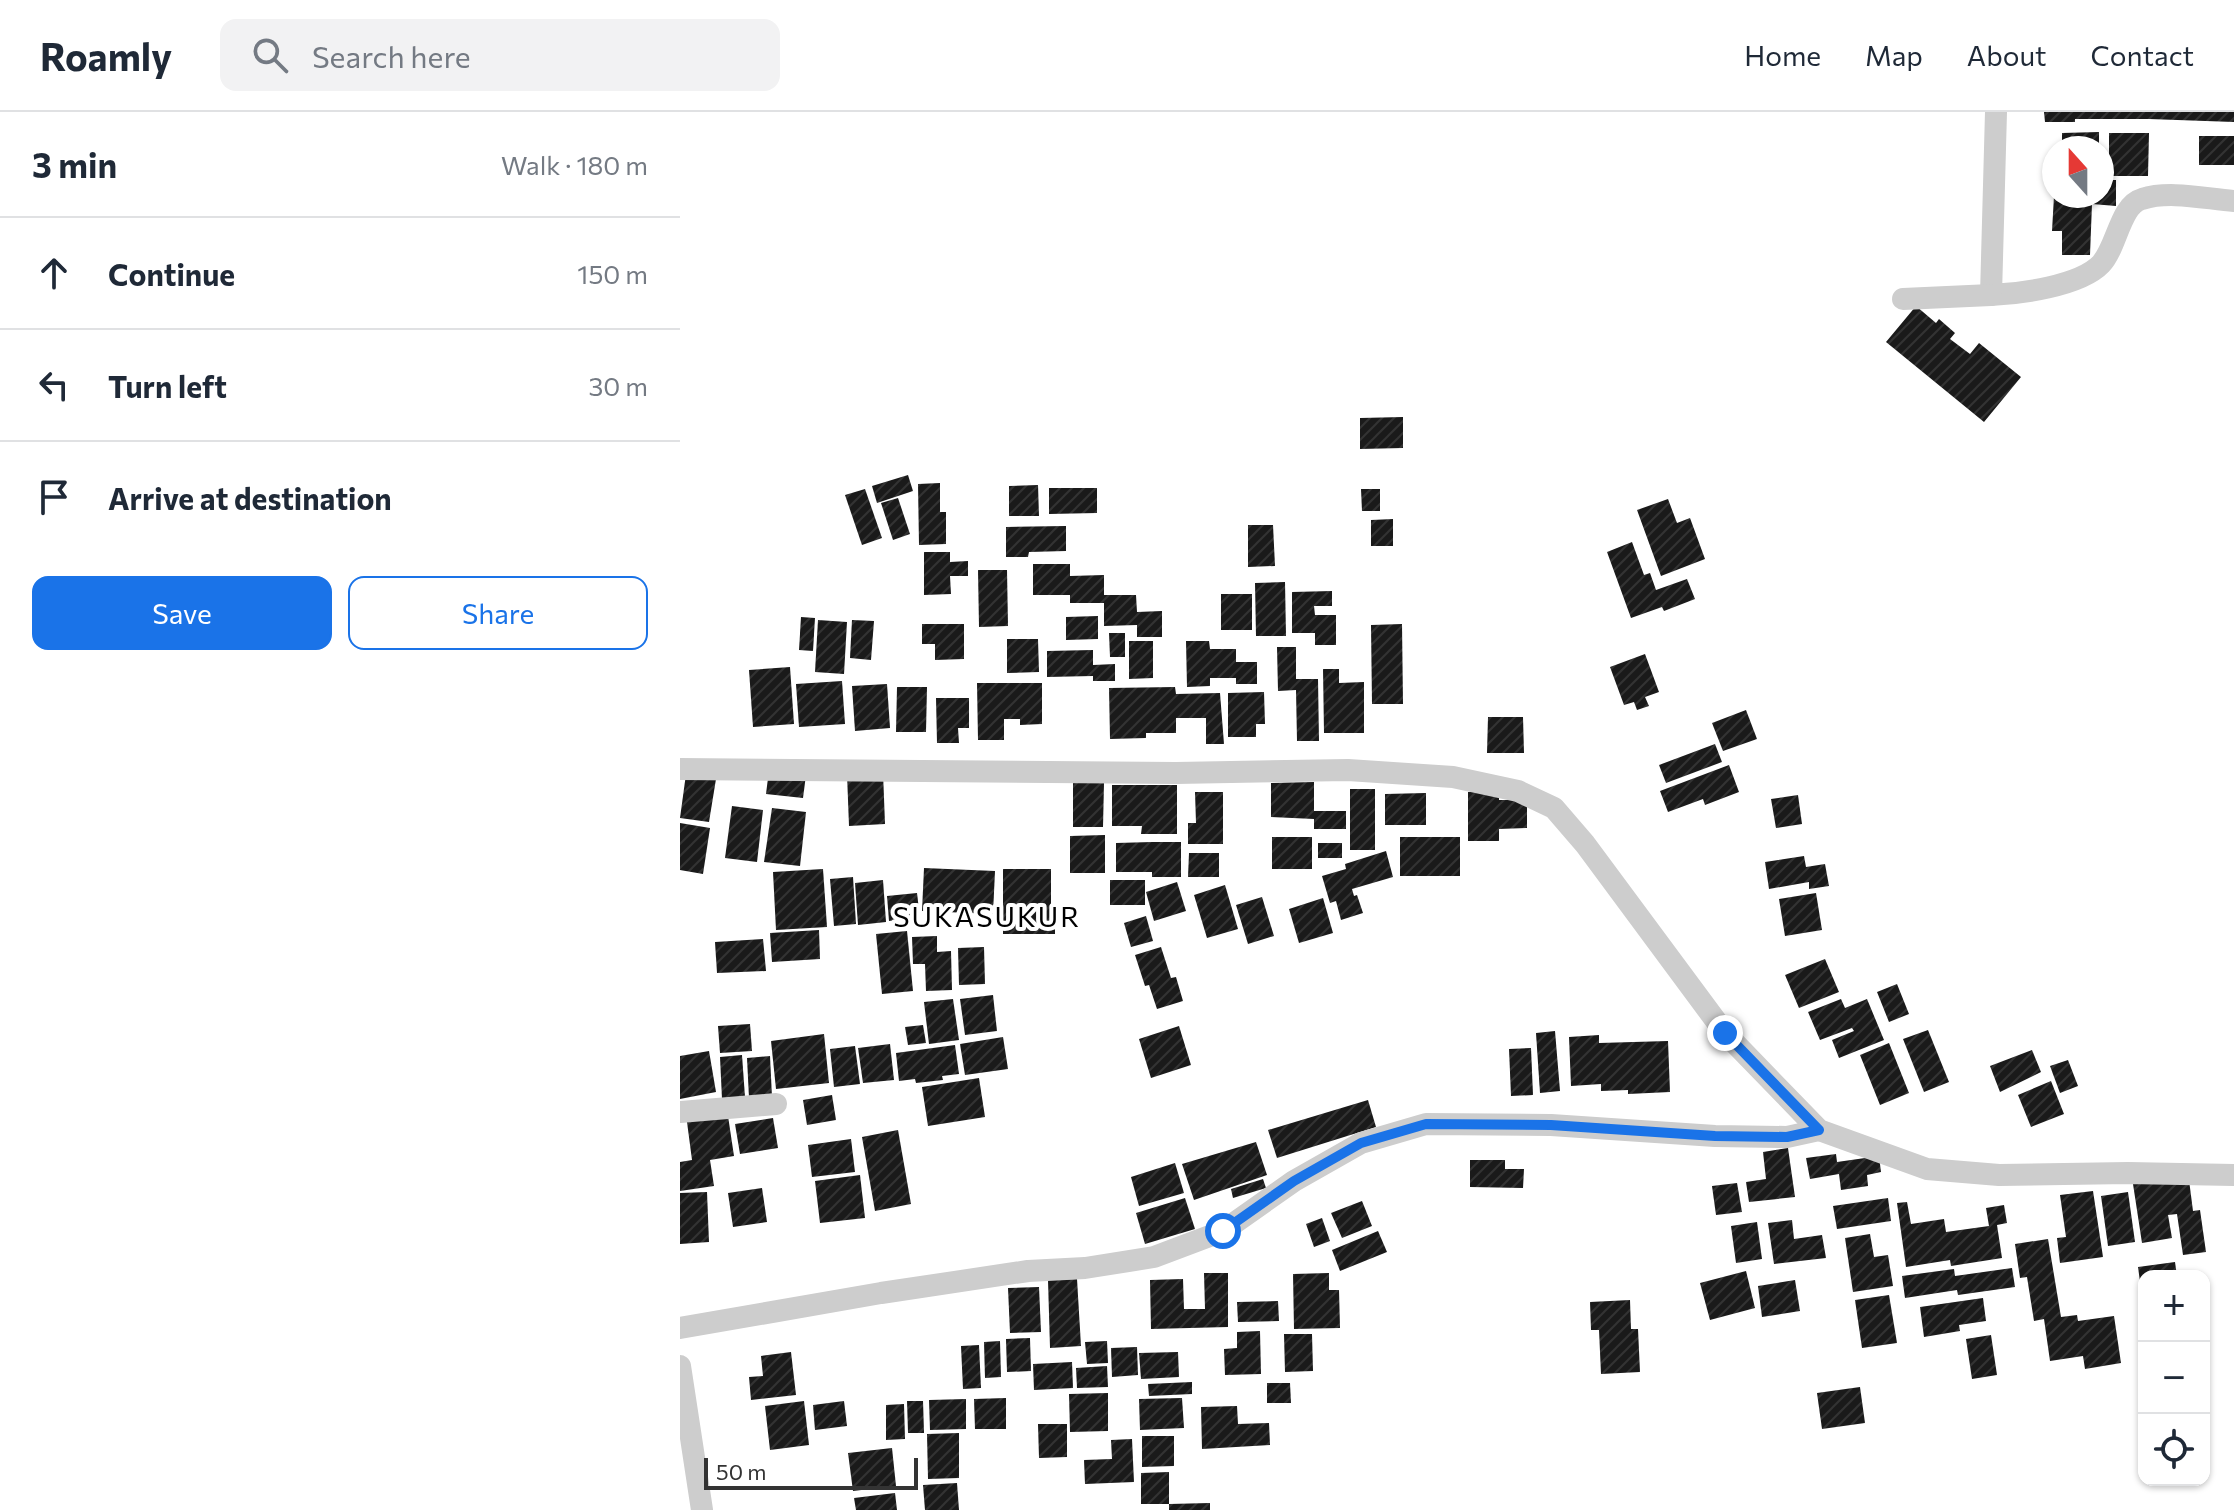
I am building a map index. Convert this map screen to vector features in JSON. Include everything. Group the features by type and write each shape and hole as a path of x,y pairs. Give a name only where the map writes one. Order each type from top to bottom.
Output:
{"street":[{"path":"1991,295 1996,112"},
{"path":"1903,299 2019,294 2076,279 2100,266 2115,242 2131,205 2140,199 2163,196 2234,201"},
{"path":"681,774 1348,770 1453,777 1518,791 1554,808 1585,844 1725,1033 1819,1130 1927,1169 1999,1175 2234,1175"},
{"path":"680,1112 776,1104"},
{"path":"680,1328 1001,1275 1085,1268 1154,1257 1223,1231 1294,1181 1361,1143 1426,1124 1551,1125 1715,1136 1787,1137 1819,1130"},
{"path":"680,1366 702,1510"}],"building":[{"path":"2044,112 2234,112 2234,122 2075,119 2075,122 2045,122"},
{"path":"2099,132 2099,136 2062,136 2062,133"},
{"path":"2109,133 2149,133 2148,176 2114,176 2114,136 2109,136"},
{"path":"2199,136 2234,136 2234,165 2199,165"},
{"path":"2114,180 2116,180 2114,206"},
{"path":"2053,208 2092,208 2090,255 2062,255 2062,231 2052,231"},
{"path":"1916,306 1936,323 1939,319 1955,333 1950,339 1970,354 1979,343 2021,377 1984,422 1886,342"},
{"path":"1403,417 1403,448 1360,449 1360,418"},
{"path":"908,475 913,491 877,503 872,486"},
{"path":"940,483 940,512 946,512 946,544 919,545 918,484"},
{"path":"1038,485 1039,516 1009,516 1009,486"},
{"path":"1049,488 1097,488 1097,513 1049,514"},
{"path":"865,489 882,538 862,545 845,495"},
{"path":"1361,489 1380,489 1380,511 1362,511"},
{"path":"898,498 910,534 893,540 881,503"},
{"path":"1668,499 1677,523 1690,518 1705,559 1661,576 1637,510"},
{"path":"1393,519 1393,546 1371,546 1371,520"},
{"path":"1248,525 1273,525 1275,566 1248,567"},
{"path":"1066,526 1066,551 1029,552 1028,557 1006,557 1006,527"},
{"path":"1632,542 1644,575 1650,573 1656,590 1687,579 1695,599 1664,611 1662,607 1631,618 1607,552"},
{"path":"924,552 950,552 950,562 968,561 968,576 950,576 951,594 924,595"},
{"path":"1033,564 1070,564 1070,576 1104,575 1104,595 1136,595 1137,612 1162,611 1162,637 1137,637 1137,625 1104,626 1104,603 1070,603 1070,595 1033,595"},
{"path":"978,570 1007,570 1008,626 979,627"},
{"path":"1285,582 1286,636 1256,636 1255,583"},
{"path":"1332,591 1332,606 1314,606 1315,615 1336,615 1336,645 1315,645 1315,633 1292,633 1292,592"},
{"path":"1221,594 1252,594 1252,630 1221,630"},
{"path":"1098,616 1098,639 1066,640 1066,617"},
{"path":"801,617 815,618 813,651 799,650"},
{"path":"818,620 847,622 844,674 815,672"},
{"path":"852,620 874,621 871,660 850,658"},
{"path":"922,624 964,624 964,659 935,660 935,644 922,644"},
{"path":"1402,624 1403,704 1372,704 1371,625"},
{"path":"1109,633 1125,633 1125,657 1110,657"},
{"path":"1007,639 1038,639 1039,672 1007,673"},
{"path":"1129,641 1153,641 1153,678 1129,679"},
{"path":"1186,641 1209,641 1210,649 1236,649 1236,662 1257,662 1257,684 1236,684 1236,678 1210,678 1210,686 1187,687"},
{"path":"1277,647 1296,647 1296,679 1318,679 1319,741 1297,741 1296,690 1278,691"},
{"path":"1093,650 1093,665 1115,664 1115,681 1093,681 1093,676 1047,677 1047,651"},
{"path":"1645,654 1659,692 1645,697 1649,706 1637,710 1634,702 1624,705 1610,667"},
{"path":"790,667 794,724 753,727 749,670"},
{"path":"1323,669 1339,669 1339,683 1364,682 1364,733 1324,733"},
{"path":"842,681 845,724 799,727 796,684"},
{"path":"977,683 1042,683 1042,724 1020,725 1020,719 1004,719 1004,740 978,740"},
{"path":"887,684 890,728 855,731 852,686"},
{"path":"897,687 927,687 926,732 896,732"},
{"path":"1175,687 1176,694 1220,693 1224,744 1206,744 1206,718 1176,718 1176,733 1146,733 1146,738 1110,739 1109,688"},
{"path":"1264,692 1265,724 1256,724 1256,737 1228,737 1228,693"},
{"path":"936,698 969,698 969,728 958,728 959,743 937,743"},
{"path":"1746,710 1757,739 1723,751 1712,723"},
{"path":"1488,717 1523,717 1524,753 1487,753"},
{"path":"1715,744 1722,762 1666,783 1659,765"},
{"path":"1729,765 1739,792 1705,805 1703,799 1668,812 1660,791"},
{"path":"769,770 806,775 803,798 766,794"},
{"path":"883,772 885,824 849,826 847,774"},
{"path":"686,774 716,779 709,822 680,818"},
{"path":"1314,782 1314,811 1346,811 1346,829 1314,829 1314,819 1271,817 1271,783"},
{"path":"1073,783 1104,783 1103,827 1073,827"},
{"path":"1112,785 1177,785 1177,834 1141,834 1142,826 1112,826"},
{"path":"1350,789 1375,789 1375,850 1350,850"},
{"path":"1195,792 1223,792 1223,844 1188,844 1188,823 1196,823"},
{"path":"1468,792 1499,792 1499,800 1527,800 1527,828 1499,829 1499,841 1468,841"},
{"path":"1426,793 1426,825 1385,825 1385,794"},
{"path":"1798,795 1802,824 1776,828 1771,799"},
{"path":"732,806 763,810 757,862 725,858"},
{"path":"772,808 806,812 800,866 764,862"},
{"path":"680,823 710,828 703,874 680,870"},
{"path":"1105,835 1105,873 1070,873 1070,836"},
{"path":"1272,837 1312,837 1312,869 1272,869"},
{"path":"1400,837 1460,837 1460,876 1400,876"},
{"path":"1181,842 1181,877 1152,877 1152,872 1116,872 1116,843"},
{"path":"1318,843 1342,843 1342,858 1318,858"},
{"path":"1386,851 1393,877 1352,889 1363,913 1341,920 1336,901 1330,903 1322,876 1346,869 1345,864"},
{"path":"1189,853 1219,853 1219,877 1188,877"},
{"path":"1804,856 1806,867 1825,864 1829,886 1809,889 1809,882 1769,889 1765,862"},
{"path":"924,868 995,871 993,914 922,911"},
{"path":"823,869 827,927 776,930 773,872"},
{"path":"1003,869 1051,869 1055,934 1003,934"},
{"path":"853,877 856,924 834,926 830,879"},
{"path":"883,880 886,922 858,925 855,883"},
{"path":"1110,880 1145,880 1145,905 1110,905"},
{"path":"1177,882 1186,911 1154,921 1146,892"},
{"path":"1225,885 1238,929 1207,938 1194,895"},
{"path":"917,893 920,918 889,921 887,896"},
{"path":"1816,893 1822,930 1785,936 1779,899"},
{"path":"1262,897 1274,936 1248,944 1236,905"},
{"path":"1323,898 1333,933 1299,943 1289,909"},
{"path":"1146,916 1153,941 1131,947 1124,923"},
{"path":"819,930 820,959 772,962 770,933"},
{"path":"907,931 913,991 882,994 876,934"},
{"path":"937,936 937,952 951,951 952,990 926,991 925,964 913,964 912,937"},
{"path":"763,939 766,971 717,973 715,942"},
{"path":"984,947 985,984 959,985 958,948"},
{"path":"1161,947 1171,978 1176,977 1183,1001 1157,1009 1149,985 1145,986 1135,955"},
{"path":"1825,959 1839,992 1799,1008 1785,975"},
{"path":"1897,984 1909,1014 1889,1022 1877,992"},
{"path":"993,995 997,1031 965,1035 960,999"},
{"path":"953,999 959,1040 929,1044 924,1002"},
{"path":"1841,999 1845,1008 1867,999 1884,1040 1839,1058 1832,1040 1854,1031 1852,1028 1820,1040 1808,1012"},
{"path":"750,1024 752,1051 720,1053 718,1026"},
{"path":"923,1025 926,1043 908,1045 905,1027"},
{"path":"1179,1026 1191,1065 1151,1078 1139,1039"},
{"path":"1928,1030 1949,1082 1924,1092 1903,1039"},
{"path":"1555,1031 1560,1091 1540,1093 1536,1033"},
{"path":"824,1034 829,1083 776,1089 771,1041"},
{"path":"1599,1035 1599,1043 1668,1041 1670,1092 1628,1094 1628,1090 1601,1091 1601,1084 1571,1086 1569,1037"},
{"path":"1003,1037 1008,1069 965,1075 960,1044"},
{"path":"1889,1043 1909,1093 1880,1105 1860,1055"},
{"path":"890,1044 894,1080 863,1083 858,1048"},
{"path":"955,1045 959,1074 942,1076 943,1080 899,1081 896,1053"},
{"path":"855,1046 860,1084 834,1087 830,1049"},
{"path":"1531,1048 1533,1095 1511,1096 1509,1049"},
{"path":"2032,1050 2041,1072 2000,1092 1990,1066"},
{"path":"709,1051 716,1092 680,1099 680,1056"},
{"path":"742,1055 745,1097 722,1099 720,1057"},
{"path":"770,1056 772,1097 749,1098 747,1058"},
{"path":"2068,1060 2078,1086 2060,1093 2050,1066"},
{"path":"979,1078 985,1117 928,1126 922,1087"},
{"path":"2051,1081 2064,1114 2031,1127 2018,1095"},
{"path":"832,1095 836,1120 807,1125 803,1100"},
{"path":"1368,1100 1376,1127 1277,1158 1268,1130"},
{"path":"728,1116 734,1156 710,1160 714,1186 680,1191 680,1162 692,1160 687,1122"},
{"path":"773,1118 778,1148 740,1154 735,1124"},
{"path":"898,1130 911,1204 875,1211 862,1137"},
{"path":"851,1139 855,1172 812,1177 808,1145"},
{"path":"1256,1142 1267,1175 1194,1200 1182,1164"},
{"path":"1788,1148 1795,1197 1749,1202 1746,1182 1766,1179 1763,1152"},
{"path":"1836,1154 1837,1162 1879,1156 1881,1172 1867,1175 1868,1186 1841,1190 1839,1174 1810,1179 1806,1158"},
{"path":"1470,1160 1505,1160 1505,1169 1524,1169 1523,1188 1470,1187"},
{"path":"1175,1163 1184,1193 1139,1206 1131,1177"},
{"path":"860,1175 865,1218 820,1223 815,1181"},
{"path":"1263,1179 1266,1188 1233,1198 1231,1189"},
{"path":"2189,1180 2193,1211 2200,1210 2206,1252 2183,1255 2177,1214 2168,1215 2172,1238 2142,1243 2133,1184"},
{"path":"1737,1183 1742,1212 1716,1215 1712,1186"},
{"path":"762,1188 767,1222 733,1227 728,1193"},
{"path":"2093,1191 2103,1257 2060,1263 2057,1238 2066,1237 2060,1195"},
{"path":"707,1192 709,1242 680,1244 680,1193"},
{"path":"2128,1192 2135,1242 2108,1246 2101,1196"},
{"path":"1185,1198 1195,1229 1145,1244 1136,1213"},
{"path":"1888,1198 1891,1221 1837,1229 1833,1206"},
{"path":"1362,1201 1372,1226 1342,1238 1331,1213"},
{"path":"1907,1202 1911,1224 1944,1219 1946,1232 1989,1226 1986,1208 2004,1205 2007,1223 1997,1225 2002,1258 1951,1266 1950,1260 1906,1267 1897,1203"},
{"path":"1322,1218 1330,1241 1314,1247 1306,1224"},
{"path":"1792,1220 1794,1239 1822,1235 1826,1258 1774,1264 1768,1223"},
{"path":"1757,1222 1762,1259 1736,1263 1731,1226"},
{"path":"1378,1231 1387,1252 1340,1271 1332,1250"},
{"path":"1870,1234 1874,1257 1888,1255 1893,1286 1853,1292 1845,1238"},
{"path":"2048,1239 2061,1317 2077,1315 2078,1321 2114,1316 2121,1363 2085,1369 2083,1356 2050,1361 2044,1319 2034,1321 2027,1277 2020,1278 2015,1244"},
{"path":"2175,1262 2176,1270 2138,1270 2138,1267"},
{"path":"2012,1268 2015,1287 1958,1295 1957,1290 1905,1298 1902,1276 1954,1269 1955,1276"},
{"path":"1746,1271 1755,1308 1710,1320 1700,1283"},
{"path":"1204,1273 1228,1273 1228,1327 1151,1329 1150,1280 1183,1279 1184,1309 1205,1309"},
{"path":"1329,1273 1329,1290 1339,1290 1340,1328 1294,1329 1293,1274"},
{"path":"1077,1279 1081,1346 1050,1348 1048,1280"},
{"path":"1795,1280 1800,1311 1762,1317 1758,1286"},
{"path":"1039,1287 1041,1332 1010,1333 1008,1288"},
{"path":"1889,1295 1897,1343 1862,1348 1855,1300"},
{"path":"1983,1298 1986,1321 1959,1325 1960,1331 1924,1337 1920,1307"},
{"path":"1630,1300 1631,1329 1638,1329 1640,1372 1601,1374 1599,1330 1591,1330 1590,1302"},
{"path":"1278,1301 1279,1321 1238,1322 1237,1302"},
{"path":"1260,1331 1261,1374 1225,1375 1224,1349 1237,1348 1237,1332"},
{"path":"1284,1334 1312,1334 1313,1371 1285,1372"},
{"path":"1991,1335 1997,1375 1972,1379 1966,1339"},
{"path":"1030,1338 1031,1371 1007,1372 1006,1339"},
{"path":"1000,1341 1001,1377 985,1378 984,1342"},
{"path":"1107,1341 1108,1363 1087,1364 1085,1342"},
{"path":"979,1345 981,1388 963,1389 961,1346"},
{"path":"1137,1347 1138,1375 1112,1377 1111,1348"},
{"path":"791,1352 796,1395 751,1400 749,1377 763,1376 761,1356"},
{"path":"1178,1352 1179,1377 1141,1379 1139,1353"},
{"path":"1072,1362 1073,1388 1034,1390 1033,1364"},
{"path":"1107,1366 1108,1387 1077,1388 1076,1368"},
{"path":"1192,1382 1192,1394 1149,1396 1148,1384"},
{"path":"1267,1383 1290,1383 1291,1403 1267,1403"},
{"path":"1860,1387 1865,1423 1822,1429 1817,1393"},
{"path":"1108,1393 1108,1431 1070,1432 1069,1394"},
{"path":"1006,1398 1006,1429 975,1429 974,1399"},
{"path":"1182,1398 1184,1428 1140,1430 1139,1399"},
{"path":"966,1399 966,1429 930,1430 929,1400"},
{"path":"804,1401 809,1445 770,1450 765,1406"},
{"path":"844,1401 847,1426 815,1430 813,1405"},
{"path":"907,1401 923,1401 924,1433 908,1433"},
{"path":"904,1404 905,1439 886,1440 886,1405"},
{"path":"1237,1406 1238,1424 1269,1423 1270,1445 1202,1449 1201,1407"},
{"path":"1038,1424 1067,1424 1067,1457 1039,1458"},
{"path":"959,1433 959,1478 928,1479 927,1434"},
{"path":"1142,1436 1174,1436 1174,1466 1142,1467"},
{"path":"1132,1439 1134,1482 1085,1484 1084,1460 1112,1459 1111,1440"},
{"path":"892,1448 896,1486 853,1491 848,1453"},
{"path":"1169,1472 1169,1504 1141,1504 1141,1473"},
{"path":"957,1483 959,1510 925,1510 923,1485"},
{"path":"895,1493 897,1510 856,1510 854,1498"},
{"path":"1210,1503 1210,1510 1169,1510 1169,1504"}],"district":[{"name":"SUKASUKUR","path":"987,917"}],"route":[{"path":"1223,1231 1294,1181 1361,1143 1426,1124 1551,1125 1715,1136 1787,1137 1819,1130 1725,1033"}]}
